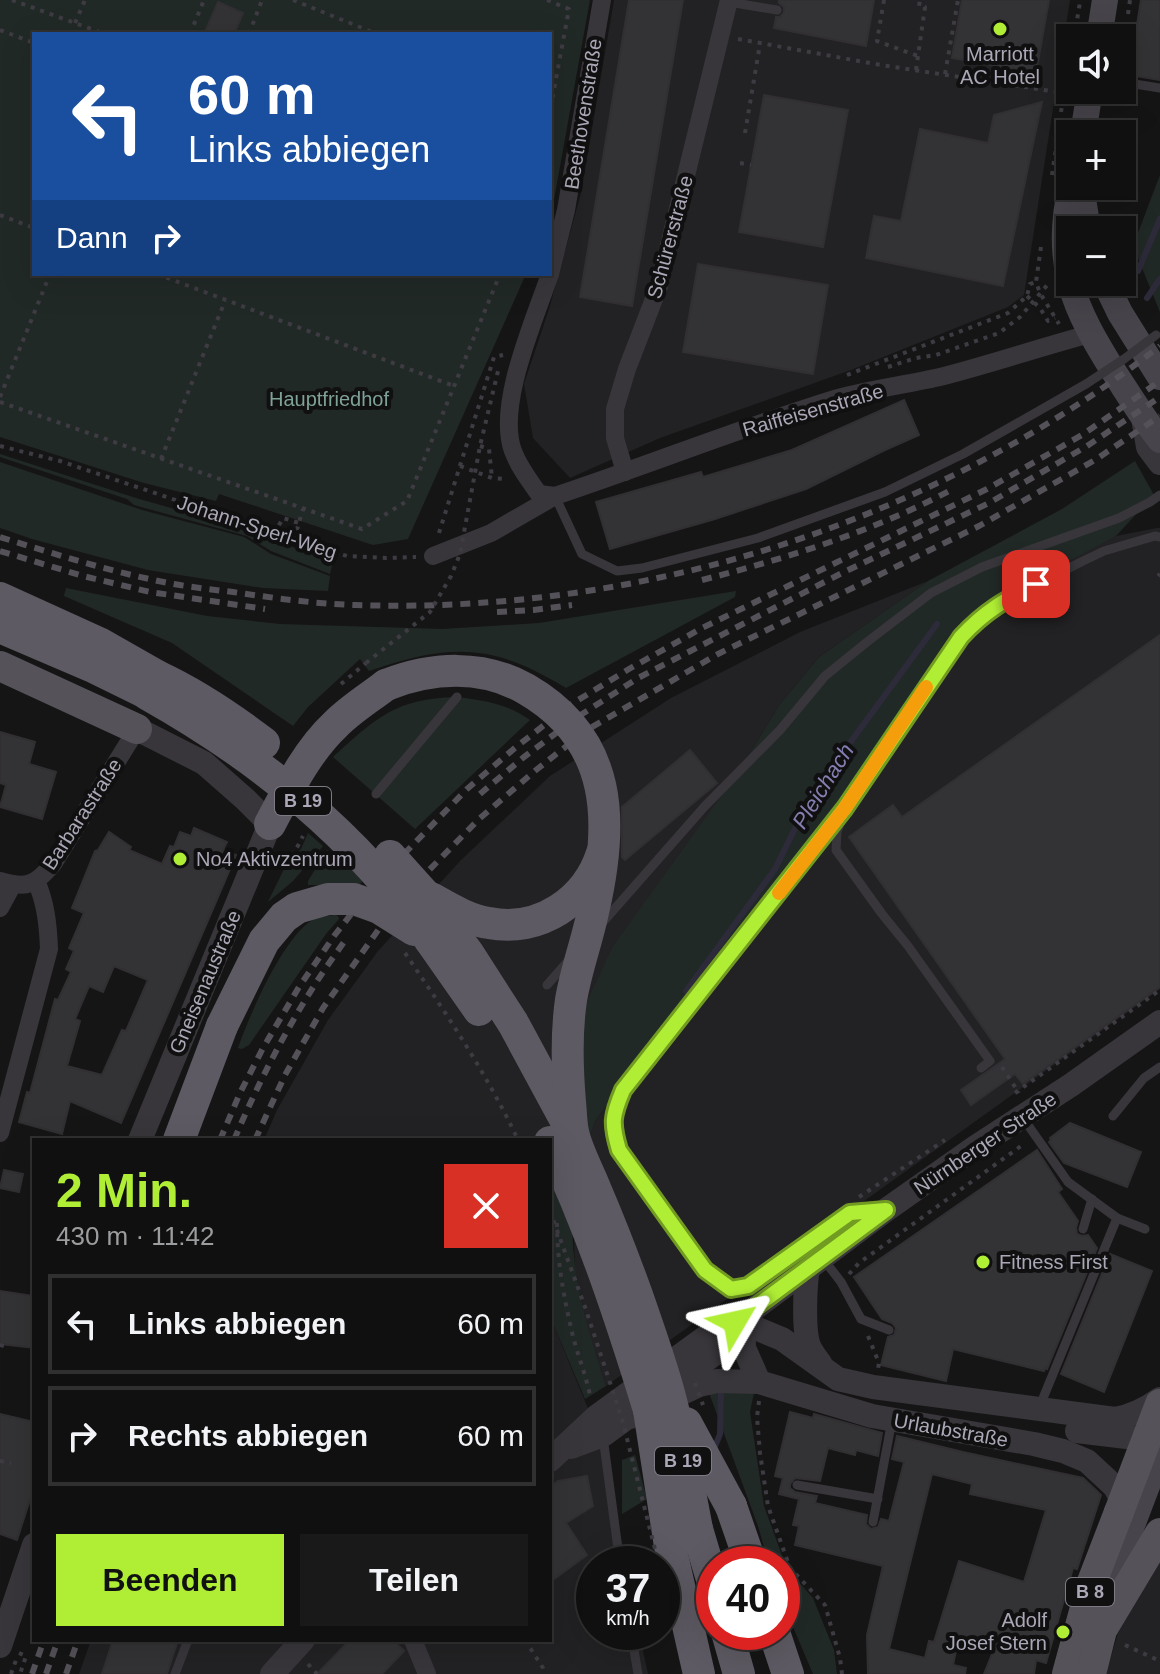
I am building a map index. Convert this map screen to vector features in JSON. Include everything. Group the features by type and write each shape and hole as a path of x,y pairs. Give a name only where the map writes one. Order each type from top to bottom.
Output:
{"highway":[{"name":"B 19","path":"0,598 99,643 191,719 274,776 313,809 384,881 417,946"},
{"name":"B 19","path":"0,627 91,666 152,685 182,687 228,716 309,777 362,827 426,896 468,953 513,1023 557,1138 637,1296 661,1400 702,1546"},
{"path":"270,824 307,760 333,726 359,705 376,674 464,670 503,678 538,696 569,724 592,760 604,800 606,821 594,911 567,1028 567,1075 557,1138"},
{"path":"426,896 488,923 504,925 535,921 563,908 586,886 601,858 605,842"},
{"name":"B 19","path":"180,1138 222,1026 273,928 297,908 312,902 354,899 379,908 472,997 530,1099 557,1138"},
{"path":"661,1400 664,1546"},
{"name":"B 19","path":"661,1400 731,1506 745,1546"},
{"path":"680,1608 699,1674"},
{"path":"732,1650 739,1674"},
{"path":"780,1650 788,1674"}],"main road":[{"path":"1101,24 1105,0"},
{"path":"1075,296 1082,316 1080,336 1160,440"},
{"path":"1112,296 1160,377"},
{"path":"0,666 137,729"},
{"name":"B 8","path":"1067,1674 1092,1582 1160,1401"},
{"name":"B 8","path":"1091,1674 1114,1637 1104,1599 1156,1444"},
{"path":"1114,1637 1160,1533"}],"street":[{"name":"Beethovenstraße","path":"552,266 566,210 602,0"},
{"name":"Schürerstraße","path":"625,472 615,438 615,409 659,286 729,1"},
{"name":"Beethovenstraße","path":"547,495 526,476 512,448 509,418 516,372 549,276"},
{"name":"Raiffeisenstraße","path":"547,495 625,472 860,392 901,386 990,364 1080,336"},
{"path":"1143,418 1148,447 1160,463"},
{"path":"433,556 491,533 547,495"},
{"path":"137,729 204,763 270,824"},
{"name":"Barbarastraße","path":"0,1133 49,949 48,920 36,881 53,864 137,729"},
{"name":"Gneisenaustraße","path":"141,1138 270,824"},
{"path":"0,908 6,882 26,886 36,881"},
{"name":"Nürnberger Straße","path":"556,1455 596,1417 710,1334 739,1319 974,1148 1028,1127 1160,1022"},
{"path":"815,1263 805,1288 808,1345 829,1374"},
{"path":"739,1319 744,1348 760,1383"},
{"name":"Nürnberger Straße","path":"556,1455 603,1435 661,1400 721,1349 739,1319"},
{"name":"Urlaubstraße","path":"739,1319 782,1339 838,1379 873,1387 1115,1419 1160,1401"},
{"name":"Urlaubstraße","path":"661,1400 717,1381 760,1383 1156,1444"},
{"name":"Urlaubstraße","path":"760,1383 891,1424 1034,1444 1063,1451 1087,1461 1115,1487 1121,1508"},
{"path":"0,1646 32,1551"},
{"path":"272,1674 301,1642"},
{"path":"414,1642 427,1674"}],"lane":[{"path":"729,1 777,10"},
{"path":"1136,84 1160,88"},
{"path":"547,495 582,554 617,571 642,568 758,538 885,492 963,454 1086,384 1158,333"},
{"path":"547,985 705,806 780,730 825,676 931,593 982,567 1119,518 1160,495"},
{"path":"886,1210 850,1213 748,1286 731,1289 705,1270 619,1150 613,1129 615,1109 623,1090 845,808 930,680 975,622 994,607 1104,551 1160,537"},
{"path":"376,794 457,697"},
{"path":"845,808 837,832 836,850 908,946 985,1064"},
{"path":"1113,1116 1144,1078 1160,1067"},
{"path":"1028,1127 1068,1182 1117,1218 1145,1229"},
{"path":"1083,1229 1092,1199"},
{"path":"1039,1409 1117,1218"},
{"path":"815,1263 841,1282 861,1319 889,1330"},
{"path":"873,1522 891,1424"},
{"path":"603,1435 618,1546"},
{"path":"797,1485 878,1499"},
{"path":"175,1674 187,1642"},
{"path":"634,1650 638,1674"}],"path":[{"path":"12,0 100,32"},
{"path":"75,23 85,0"},
{"path":"191,32 204,0"},
{"path":"250,32 260,0"},
{"path":"293,0 372,32"},
{"path":"547,0 569,9 552,95"},
{"path":"884,0 877,41 918,56"},
{"path":"916,70 925,7 919,6 920,0"},
{"path":"945,74 958,0"},
{"path":"1076,24 1080,0"},
{"path":"0,30 32,42"},
{"path":"720,36 916,70 1056,88"},
{"path":"745,133 760,44"},
{"path":"740,163 751,165"},
{"path":"0,215 32,227"},
{"path":"49,276 0,400 362,529 407,501 499,276"},
{"path":"162,276 454,386"},
{"path":"841,398 834,379 1008,313 1027,296 1030,284 1036,282 1055,318 1080,336"},
{"path":"860,392 875,373 893,364 936,355 999,333 1020,317 1040,293"},
{"path":"1027,296 1048,321 1055,318"},
{"path":"161,459 225,301"},
{"path":"433,556 494,357 503,355"},
{"path":"376,674 430,612 460,554 480,446 499,367"},
{"name":"Johann-Sperl-Weg","path":"0,446 60,461 347,556 433,556"},
{"path":"480,446 489,449 492,478"},
{"path":"460,466 503,480 526,476"},
{"path":"294,540 303,509"},
{"path":"274,534 283,518 299,523"},
{"path":"273,868 296,852 305,827"},
{"path":"417,946 446,1014 499,1100 517,1138"},
{"path":"1005,1099 1160,990"},
{"path":"985,1064 1001,1066 1018,1091"},
{"path":"859,1263 1028,1127"},
{"path":"853,1201 954,1133"},
{"path":"557,1207 560,1274 590,1394"},
{"path":"552,1216 585,1307 662,1546"},
{"path":"861,1319 879,1363"},
{"path":"760,1383 757,1417 768,1506 790,1568 825,1605 842,1674"},
{"path":"661,1400 706,1412"},
{"path":"0,1461 11,1463"},
{"path":"1114,1637 1160,1661"},
{"path":"526,1642 545,1674"},
{"path":"20,1674 26,1656"},
{"path":"312,1668 317,1674"}],"shaded area":[{"path":"614,0 1070,0 1066,24 1056,24 1056,90 1024,295 1008,307 851,370 660,438 570,478 533,438 524,384 549,309 581,193"},
{"path":"1160,528 1160,989 606,1386 588,1330 575,1270 573,1210 584,1152 595,1121 829,821 949,636 979,609 1093,547 1116,536"},
{"path":"928,581 819,657 780,704 735,777 551,1138 265,1138 277,1110 328,1020 378,951 461,860 550,776 671,698 800,632"},
{"path":"552,1321 603,1445 623,1546 576,1546 576,1650 643,1650 648,1674 79,1674 90,1642 552,1642"},
{"path":"1160,1560 1160,1674 1106,1674 1118,1633"}],"green space":[{"name":"Hauptfriedhof","path":"0,0 590,0 552,211 552,32 32,32 32,276 525,276 408,539 373,545 219,494 216,501 144,483 0,437"},
{"path":"1160,175 1160,312 1136,253 1136,238"},
{"path":"0,454 333,561 330,574 271,551 247,536 134,505 127,499 0,457"},
{"path":"1135,461 1154,495 1116,536 979,609 949,636 829,821 595,1121 576,1188 573,1233 581,1300 606,1386 585,1399 552,1321 552,1164 583,1010 613,946 735,777 780,704 819,657 928,581 1062,509"},
{"path":"0,462 142,510 244,537 271,554 330,576 328,591 263,588 148,570 0,528"},
{"path":"66,588 207,616 280,624 442,629 539,623 736,591 735,597 566,688 516,662 493,655 448,652 369,671 360,659 308,707 293,726 172,643 64,596"},
{"path":"457,697 504,706 530,720 415,829 333,757 375,721 402,706"},
{"path":"308,833 323,846 293,881 268,902 284,869 301,849"},
{"path":"327,850 364,880 359,885 308,885"},
{"path":"335,915 339,919 249,1045 238,1048 259,996 292,940 316,918"},
{"path":"755,1388 750,1412 764,1506 779,1546 764,1546 708,1390"},
{"path":"635,1455 647,1499 622,1514 622,1460"},
{"path":"800,1584 813,1598 834,1650 837,1674 813,1674 800,1643"}],"building":[{"path":"629,0 683,0 632,306 580,297"},
{"path":"779,0 874,0 866,46 774,28 776,17 784,12"},
{"name":"Marriott AC Hotel","path":"962,0 1049,0 1036,73 952,58"},
{"path":"1141,0 1160,0 1160,80 1136,76 1136,31"},
{"path":"218,2 243,13 235,32 205,32"},
{"path":"764,95 848,110 823,247 739,232"},
{"path":"1042,102 1003,286 866,258 874,216 901,221 920,129 988,143 994,115"},
{"path":"698,264 828,285 813,374 683,352"},
{"path":"904,400 919,435 806,489 610,549 596,502 701,472 703,477 792,450"},
{"path":"1160,635 1160,987 1023,1084 1015,1074 971,1105 961,1090 1005,1059 849,837 893,805 902,817"},
{"path":"0,732 35,742 29,764 56,772 42,819 0,807 6,785 0,783"},
{"path":"690,750 717,783 625,860 622,857 622,807"},
{"path":"194,828 227,842 223,850 236,855 121,1123 70,1101 62,1134 19,1122 27,1092 30,1093 55,999 58,1000 71,972 66,969 74,951 69,948 84,913 72,908 95,851 109,832 131,847 129,850 162,864 180,832 191,836","holes":["114,966 148,980 126,1031 122,1030 102,1075 67,1066 80,1021 75,1019 89,986 103,992"]},
{"path":"1070,1123 1141,1152 1127,1187 1064,1163 1049,1142"},
{"name":"Fitness First","path":"1037,1150 1062,1189 1058,1192 1078,1221 1077,1234 1088,1235 1097,1248 1047,1369 1044,1371 953,1349 946,1381 881,1365 888,1337 894,1335 896,1328 882,1319 854,1277"},
{"path":"4,1170 23,1174 19,1192 0,1188"},
{"path":"1110,1254 1152,1271 1104,1392 1061,1374"},
{"path":"0,1291 32,1296 32,1348 0,1344"},
{"path":"790,1412 813,1418 814,1414 882,1433 878,1456 856,1450 855,1455 828,1448 820,1481 795,1478 790,1484 795,1492 817,1496 815,1503 867,1515 866,1524 871,1529 878,1527 881,1519 889,1521 904,1462 892,1459 897,1436 1083,1478 1101,1495 1077,1569 1073,1568 1046,1663 1036,1660 1034,1674 984,1674 995,1647 959,1636 953,1665 966,1668 965,1674 868,1674 867,1635 883,1566 795,1545 799,1526 793,1525 799,1499 779,1494 783,1478 775,1476","holes":["932,1474 972,1484 970,1494 1046,1510 1024,1582 959,1561 934,1642 929,1641 925,1658 889,1649"]},
{"path":"0,1414 32,1422 32,1493 17,1540 0,1534"},
{"path":"587,1476 593,1506 566,1523 581,1546 576,1546 576,1563 552,1581 552,1486 558,1481"},
{"path":"112,1642 177,1642 167,1674 102,1674"},
{"path":"348,1642 395,1642 404,1651 382,1674 317,1674"}],"waterway":[{"name":"Pleichach","path":"1138,271 1160,219"},
{"name":"Pleichach","path":"1147,298 1160,279"},
{"name":"Pleichach","path":"686,991 775,869 811,796 937,624"},
{"name":"Pleichach","path":"714,1449 720,1434 721,1393"}],"railway":[{"path":"0,537 96,566 164,582 310,602 463,604 570,594 676,574 780,545 882,508 979,462 1072,408 1160,346"},
{"path":"221,1138 263,1048 334,936 373,886 467,789 516,747 570,705 629,669 702,628 987,489 1082,435 1160,381"},
{"path":"480,794 576,718 638,678 842,573 989,503 1087,446 1160,397"},
{"path":"256,1138 285,1075 323,1008 398,902 479,819 536,770 587,730 718,654 979,526 1095,460 1160,416"},
{"path":"702,580 830,542 893,518 953,489"},
{"path":"0,551 150,592 265,609"},
{"path":"497,612 572,605"},
{"path":"235,1138 284,1036 347,938"},
{"path":"32,1674 43,1642"},
{"path":"46,1674 57,1642"},
{"path":"66,1674 77,1642"}],"slow traffic":[{"path":"779,893 845,808 926,687"}],"place":[{"name":"Marriott AC Hotel","path":"1000,29"},
{"name":"No4 Aktivzentrum","path":"180,859"},
{"name":"Fitness First","path":"983,1262"},
{"name":"Adolf Josef Stern","path":"1063,1632"}],"route":[{"path":"735,1322 886,1210 850,1213 748,1286 731,1289 705,1270 619,1150 613,1129 615,1109 623,1090 845,808 961,637 994,607 1036,584"}]}
